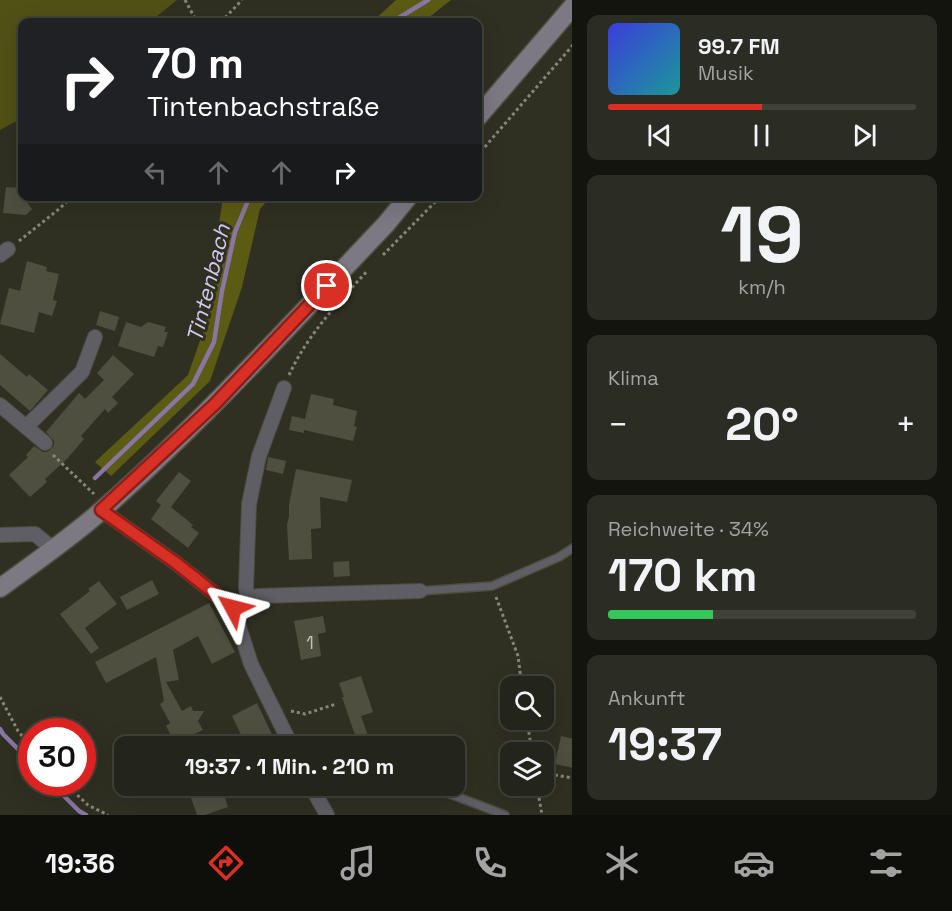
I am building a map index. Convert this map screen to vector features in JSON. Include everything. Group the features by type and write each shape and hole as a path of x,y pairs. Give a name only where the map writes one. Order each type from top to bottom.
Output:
{"street":[{"path":"482,112 572,7"},
{"path":"0,588 104,508 215,404 386,224 405,201"},
{"path":"26,427 82,372 95,337"},
{"path":"249,600 246,588 249,504 259,456 284,388"},
{"path":"0,405 45,443"},
{"path":"104,508 233,608 251,664 286,736"},
{"path":"0,535 35,534 53,549"},
{"path":"233,608 258,596 420,591"},
{"path":"317,796 327,815"}],"lane":[{"path":"420,591 492,586 560,557 572,549"},
{"path":"455,796 505,815"}],"path":[{"path":"185,0 194,18"},
{"path":"225,18 242,0"},
{"path":"482,150 572,46"},
{"path":"4,252 68,201"},
{"path":"378,260 436,201"},
{"path":"284,388 303,349 319,325 370,268"},
{"path":"45,443 45,447 104,508"},
{"path":"492,586 518,656 521,676"},
{"path":"0,697 18,731"},
{"path":"274,712 286,710 305,714 336,704"},
{"path":"554,775 572,778"},
{"path":"78,796 88,805 108,815"},
{"path":"539,796 542,815"}],"shaded area":[{"path":"0,0 177,0 155,18 18,18 18,120 0,130"},
{"path":"396,0 451,0 428,18 376,18"},
{"path":"222,201 267,201 260,209 242,287 210,381 111,476 95,462 188,375 203,332"}],"building":[{"path":"6,187 18,188 18,201 26,201 32,209 26,215 3,213"},
{"path":"27,261 47,267 46,271 59,274 53,300 57,301 52,316 39,312 34,333 0,324 9,288 20,291"},
{"path":"100,311 119,317 115,331 96,325"},
{"path":"126,322 141,327 148,322 166,327 164,332 168,332 163,347 158,346 154,357 118,346"},
{"path":"0,354 27,377 29,374 48,390 30,411 0,385"},
{"path":"113,355 134,374 112,397 118,403 108,413 105,409 81,436 84,439 68,458 45,479 47,482 30,497 9,475 28,457 26,455 34,446 43,452 51,449 54,441 46,432 79,393 85,399 104,380 97,373"},
{"path":"311,394 334,399 333,405 357,411 354,426 357,427 353,441 304,430 304,433 289,430 292,416 305,419"},
{"path":"268,457 286,461 283,474 266,470"},
{"path":"296,469 352,480 347,502 320,497 321,528 311,529 312,559 289,560 287,525"},
{"path":"179,472 191,481 171,507 199,533 188,548 151,519 161,505 156,501"},
{"path":"349,561 350,576 334,577 333,562"},
{"path":"152,580 159,594 127,610 120,597"},
{"path":"99,581 117,604 85,628 99,648 91,654 60,614 90,591 88,589"},
{"path":"209,603 235,652 212,664 198,636 173,650 179,680 166,682 182,711 191,706 193,711 204,711 198,721 203,730 190,736 171,736 166,726 170,723 160,704 164,701 156,657 106,683 95,662"},
{"path":"323,616 326,632 318,634 321,656 301,660 294,621"},
{"path":"361,676 373,712 361,716 368,736 355,736 339,683"},
{"path":"257,703 273,736 242,736 232,716"},
{"path":"561,736 572,739 572,768 555,764"},
{"path":"190,796 224,796 228,807 205,815 197,815"}],"waterway":[{"name":"Tintenbach","path":"399,18 428,0"},
{"name":"Tintenbach","path":"95,478 193,384 214,342 235,232 248,201"},
{"path":"0,729 18,749"},
{"path":"64,796 86,815"}],"route":[{"path":"233,608 176,563 101,510 215,404 327,286"}]}
